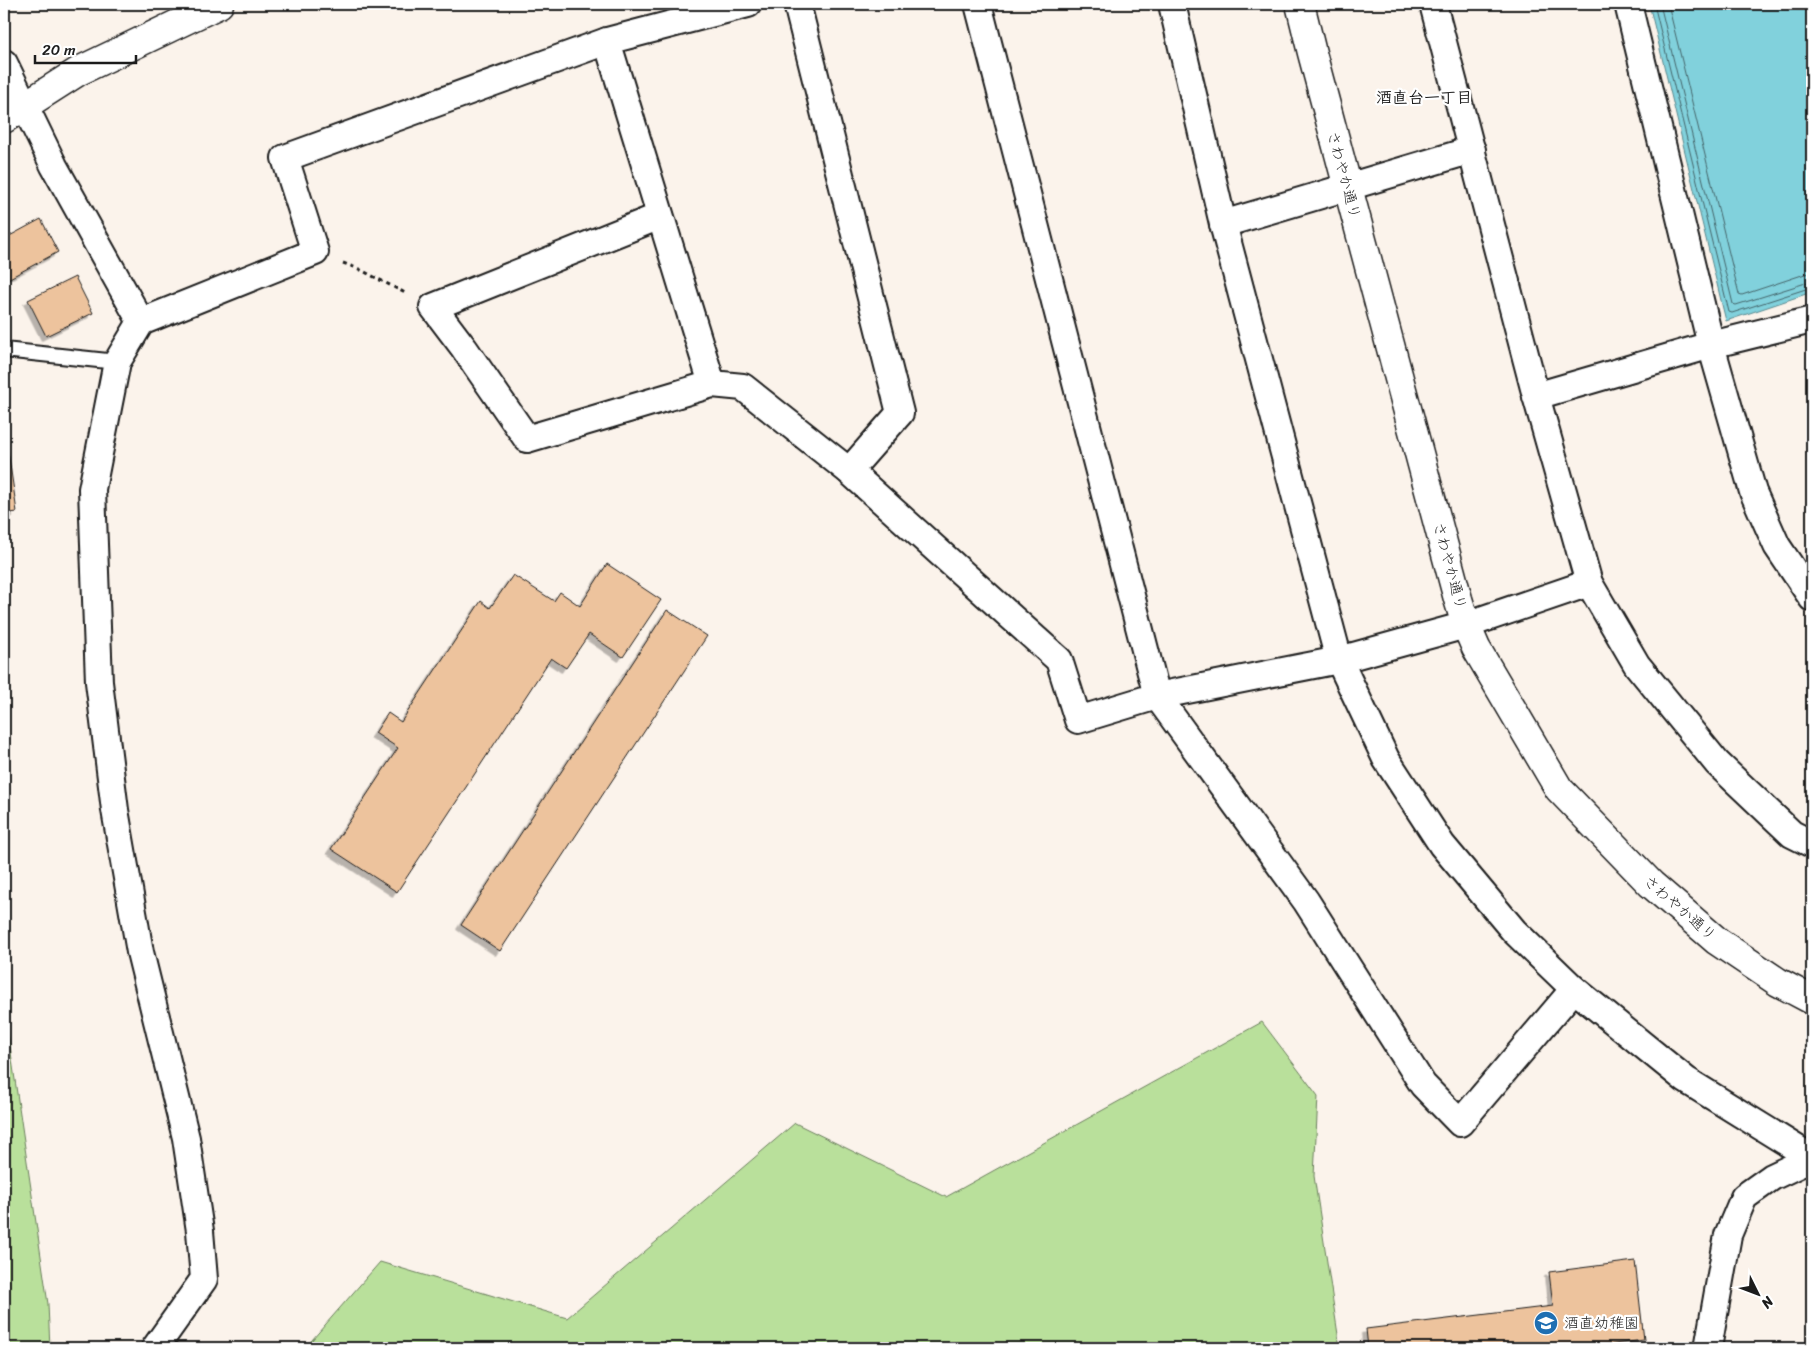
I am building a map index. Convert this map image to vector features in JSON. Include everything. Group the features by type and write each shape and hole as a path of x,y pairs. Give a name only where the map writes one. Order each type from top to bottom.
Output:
{"street":[{"path":"15,112 79,71 219,4"},
{"path":"155,1348 204,1279 200,1231 186,1138 140,952 116,820 99,682 92,489 117,362 141,322 315,252 285,158 607,41 748,4"},
{"path":"797,4 900,413 849,471"},
{"path":"978,4 1157,696 1306,901 1423,1085 1460,1123 1574,989"},
{"path":"1172,4 1223,224 1339,660 1386,759 1442,845 1514,931 1574,989 1686,1080 1812,1158"},
{"name":"さわやか通り","path":"1300,4 1347,186 1466,625 1476,648 1559,788 1651,884 1717,941 1778,982 1812,1000"},
{"path":"1433,4 1536,396 1589,583 1637,665 1717,763 1792,834 1812,844"},
{"path":"1628,4 1711,345 1753,492 1777,546 1812,598"},
{"path":"607,41 712,384"},
{"path":"4,63 15,112 54,166 141,322"},
{"path":"1223,224 1472,150"},
{"path":"660,216 432,308 464,348 527,439 712,384 743,387 849,471 1059,660 1078,720 1157,696 1339,660 1466,625 1589,583"},
{"path":"1536,396 1711,345 1812,320"},
{"path":"1708,1348 1728,1235 1744,1197 1772,1177 1812,1158"}],"lane":[{"path":"4,350 117,362"}],"path":[{"path":"315,252 360,269 432,308"}],"green space":[{"path":"4,1005 48,1304 50,1348 4,1348"},
{"path":"1262,1022 1318,1096 1314,1176 1340,1348 305,1348 380,1262 567,1318 795,1123 946,1197"}],"water":[{"path":"1649,4 1812,4 1812,292 1726,321"}],"building":[{"path":"41,219 58,252 4,281 4,239"},
{"path":"75,277 93,313 46,336 28,300"},
{"path":"4,424 17,512 4,514"},
{"path":"607,564 661,600 623,657 589,634 566,668 551,658 397,892 331,849 398,748 375,733 388,713 401,722 481,601 490,608 513,575 554,601 560,592 580,606"},
{"path":"667,610 707,636 500,951 461,925"},
{"path":"1635,1261 1644,1340 1591,1348 1368,1348 1366,1329 1553,1306 1549,1272"}],"place":[{"name":"酒直幼稚園","path":"1546,1323"}],"district":[{"name":"酒直台一丁目","path":"1424,97"}]}
